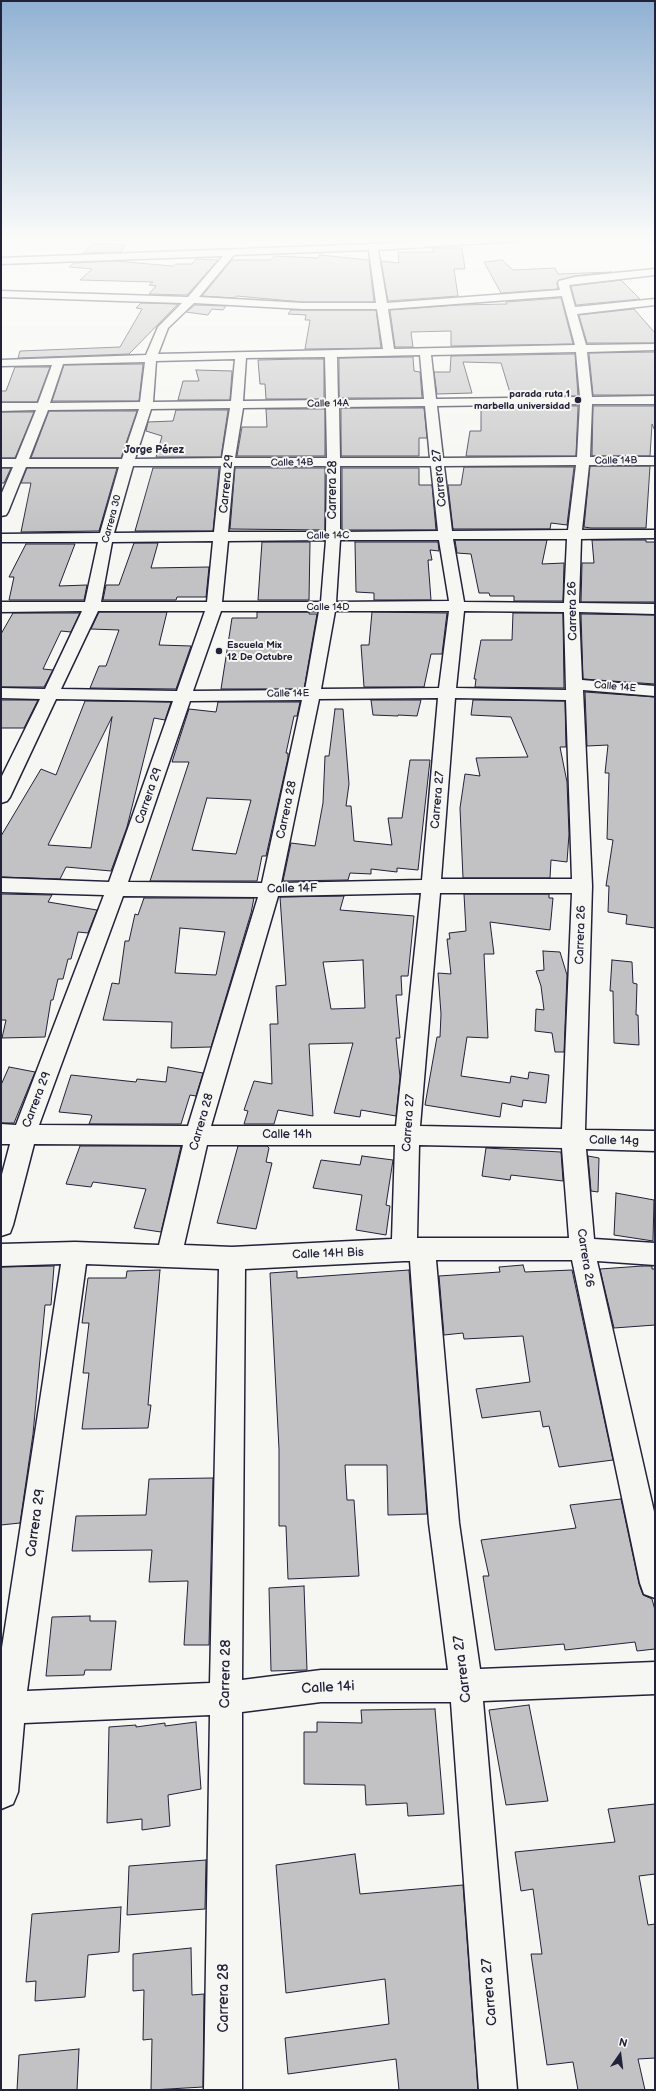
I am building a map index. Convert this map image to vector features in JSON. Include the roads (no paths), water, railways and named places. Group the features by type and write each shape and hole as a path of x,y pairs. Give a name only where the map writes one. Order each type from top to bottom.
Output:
{"street":[{"name":"Carrera 30","path":"1,797 92,607 106,538 127,463 146,407 151,358 160,336"},
{"path":"387,336 389,352"},
{"name":"Carrera 26","path":"578,336 581,347 586,402 583,461 574,536 571,607 582,886 573,1140 582,1249 655,1583"},
{"path":"1,363 241,355 581,347 655,347"},
{"name":"Carrera 27","path":"425,351 439,462 445,535 457,606 447,693 431,886 407,1134 413,1250 444,1523 466,1686 498,2090"},
{"name":"Carrera 28","path":"169,1255 197,1136 270,890 312,694 328,606 333,536 334,462 331,353"},
{"name":"Carrera 29","path":"1,1224 24,1135 116,890 214,608 222,538 228,463 237,405 241,355"},
{"path":"1,512 43,407 59,360"},
{"name":"Calle 14A","path":"1,407 431,404 655,400"},
{"name":"Calle 14B","path":"1,463 655,461"},
{"name":"Calle 14C","path":"1,538 222,538 445,535 574,536 655,534"},
{"name":"Calle 14D","path":"1,607 214,608 457,606 655,609"},
{"name":"Calle 14E","path":"1,693 184,696 447,693 574,689 655,691"},
{"name":"Calle 14F","path":"1,885 116,890 270,890 431,886 582,886"},
{"name":"Calle 14h","path":"1,1134 197,1136 407,1134 573,1140"},
{"name":"Calle 14g","path":"573,1140 655,1142"},
{"name":"Calle 14H Bis","path":"1,1255 169,1255 232,1258 413,1250 582,1249 655,1254"},
{"name":"Carrera 29","path":"1,1792 5,1707 75,1254"},
{"name":"Carrera 28","path":"223,2090 226,1698 232,1258"},
{"name":"Calle 14i","path":"5,1707 226,1698 321,1686 466,1686 655,1678"}],"place":[{"name":"parada ruta 1 marbella universidad","path":"578,400"},
{"name":"Escuela Mix 12 De Octubre","path":"219,651"}],"district":[{"name":"Jorge Pérez","path":"154,450"}]}
